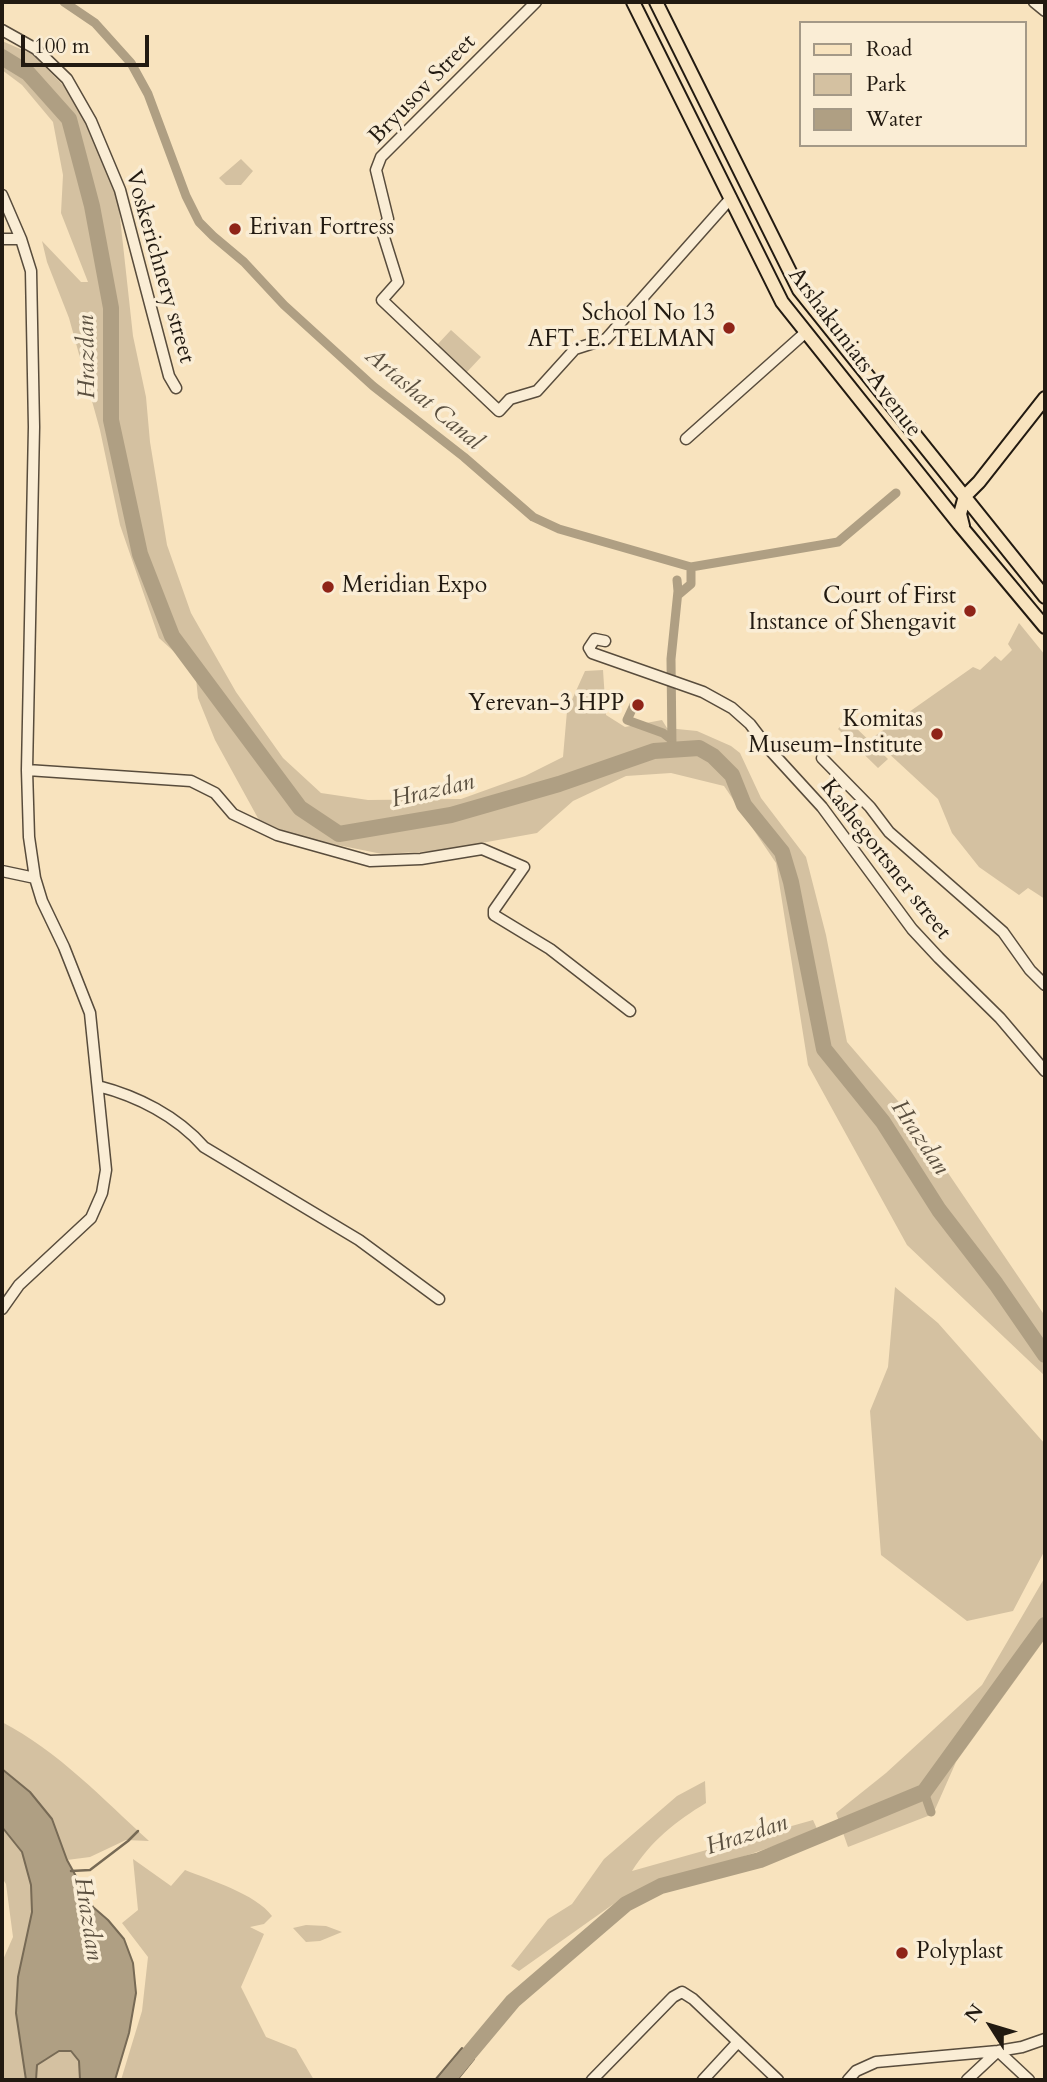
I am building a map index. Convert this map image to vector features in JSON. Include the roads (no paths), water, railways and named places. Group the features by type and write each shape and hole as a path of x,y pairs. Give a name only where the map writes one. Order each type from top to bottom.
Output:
{"main road":[{"name":"Arshakuniats Avenue","path":"633,2 653,47 782,302 1045,627"},
{"name":"Arshakuniats Avenue","path":"656,2 799,290 1045,597"},
{"path":"653,47 661,49 668,46 673,37"},
{"path":"672,81 675,73 680,71 691,74"},
{"path":"782,302 793,303 799,290"},
{"path":"964,529 960,514 965,496 1045,398"},
{"path":"949,477 961,480 982,478"},
{"path":"933,489 945,495 965,496"}],"street":[{"name":"Bryusov Street","path":"536,2 382,157 376,170 388,219 382,231 398,282 382,300 499,411 510,400 537,391 575,349 606,338 731,198"},
{"path":"1034,2 1045,11"},
{"name":"Voskerichnery street","path":"2,30 36,49 67,79 92,121 120,190 169,376 176,388"},
{"path":"2,195 31,271 34,427 27,770 29,837 35,878 42,901 64,947 90,1013 105,1157 102,1193 91,1218 19,1285 2,1309"},
{"path":"2,239 21,239"},
{"path":"686,439 806,332"},
{"name":"Kashegortsner street","path":"605,640 595,639 589,648 592,653 703,692 732,708 750,724 822,807 912,929 1000,1018 1045,1071"},
{"name":"Kashegortsner street","path":"822,758 870,807 895,838 1003,932 1030,970 1045,985"},
{"path":"27,770 191,781 215,793 233,814 277,835 370,862 421,859 482,849 524,867 494,910 494,915 550,949 630,1011"},
{"path":"2,871 35,878"},
{"path":"98,1086 127,1093 188,1128 204,1147 359,1240 439,1299"},
{"path":"592,2080 677,1993 682,1992 778,2080"},
{"path":"848,2080 856,2071 876,2062 998,2051 1045,2039"},
{"path":"703,2080 738,2042"},
{"path":"967,2080 998,2051"},
{"path":"998,2051 1029,2080"}],"water":[{"path":"2,1769 30,1792 52,1819 67,1860 93,1907 124,1939 133,1963 136,1993 129,2033 115,2080 80,2080 79,2061 71,2051 59,2051 37,2065 36,2080 26,2080 16,2013 18,1977 32,1912 31,1885 22,1852 2,1827"},
{"path":"462,2048 474,2059 457,2080 435,2080"}],"waterway":[{"name":"Artashat Canal","path":"64,2 95,23 131,63 148,94 186,196 199,222 373,386 464,457 533,517 559,529 691,567 838,542 896,493"},
{"name":"Hrazdan","path":"2,57 28,73 69,119 92,206 111,308 111,420 140,554 172,636 300,808 339,834 451,815 559,784 654,751 699,748 713,756 732,775 744,805 782,852 791,882 824,1049 883,1122 939,1210 996,1284 1045,1355"},
{"path":"678,595 691,584 691,567"},
{"path":"672,748 671,659 677,580"},
{"path":"634,705 627,720 663,733 672,740"},
{"name":"Hrazdan","path":"447,2080 513,2001 626,1904 661,1886 760,1860 924,1792 1045,1625"},
{"path":"924,1792 931,1812"},
{"path":"71,1871 90,1870 138,1831"}],"place":[{"name":"Erivan Fortress","path":"235,229"},
{"name":"School No 13 AFT. E. TELMAN","path":"729,328"},
{"name":"Meridian Expo","path":"328,587"},
{"name":"Court of First Instance of Shengavit","path":"970,611"},
{"name":"Yerevan-3 HPP","path":"638,705"},
{"name":"Komitas Museum-Institute","path":"937,734"},
{"name":"Polyplast","path":"902,1953"}]}
